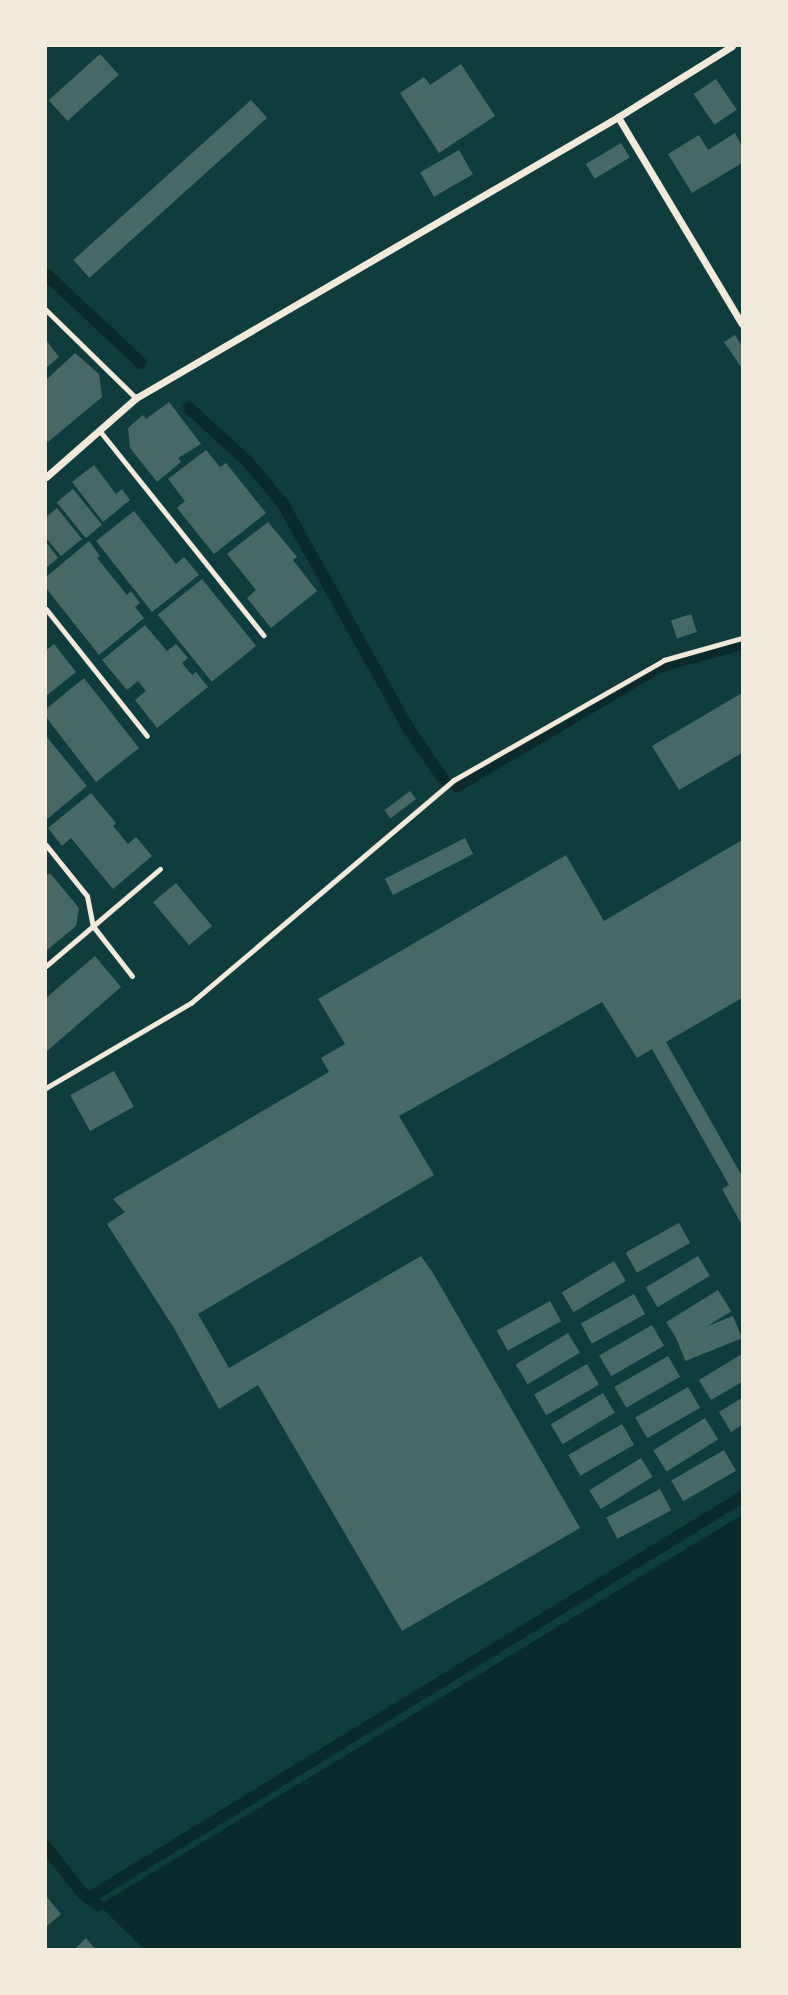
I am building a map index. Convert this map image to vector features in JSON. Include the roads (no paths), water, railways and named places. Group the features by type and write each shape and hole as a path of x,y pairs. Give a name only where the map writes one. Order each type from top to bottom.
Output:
{"street":[{"path":"46,477 136,398 618,117 732,46"},
{"path":"618,117 743,324"}],"lane":[{"path":"46,310 136,398"},
{"path":"99,430 262,635"},
{"path":"46,609 147,736"},
{"path":"46,845 87,896 93,926 132,976"},
{"path":"46,966 160,869"}],"water":[{"path":"742,1515 742,1949 144,1949 99,1905"}],"waterway":[{"path":"46,274 141,363"},
{"path":"189,408 248,462 283,504 408,728 444,780"},
{"path":"457,786 661,666 742,644"},
{"path":"89,1898 742,1497"},
{"path":"46,1847 83,1894 99,1905"}]}
